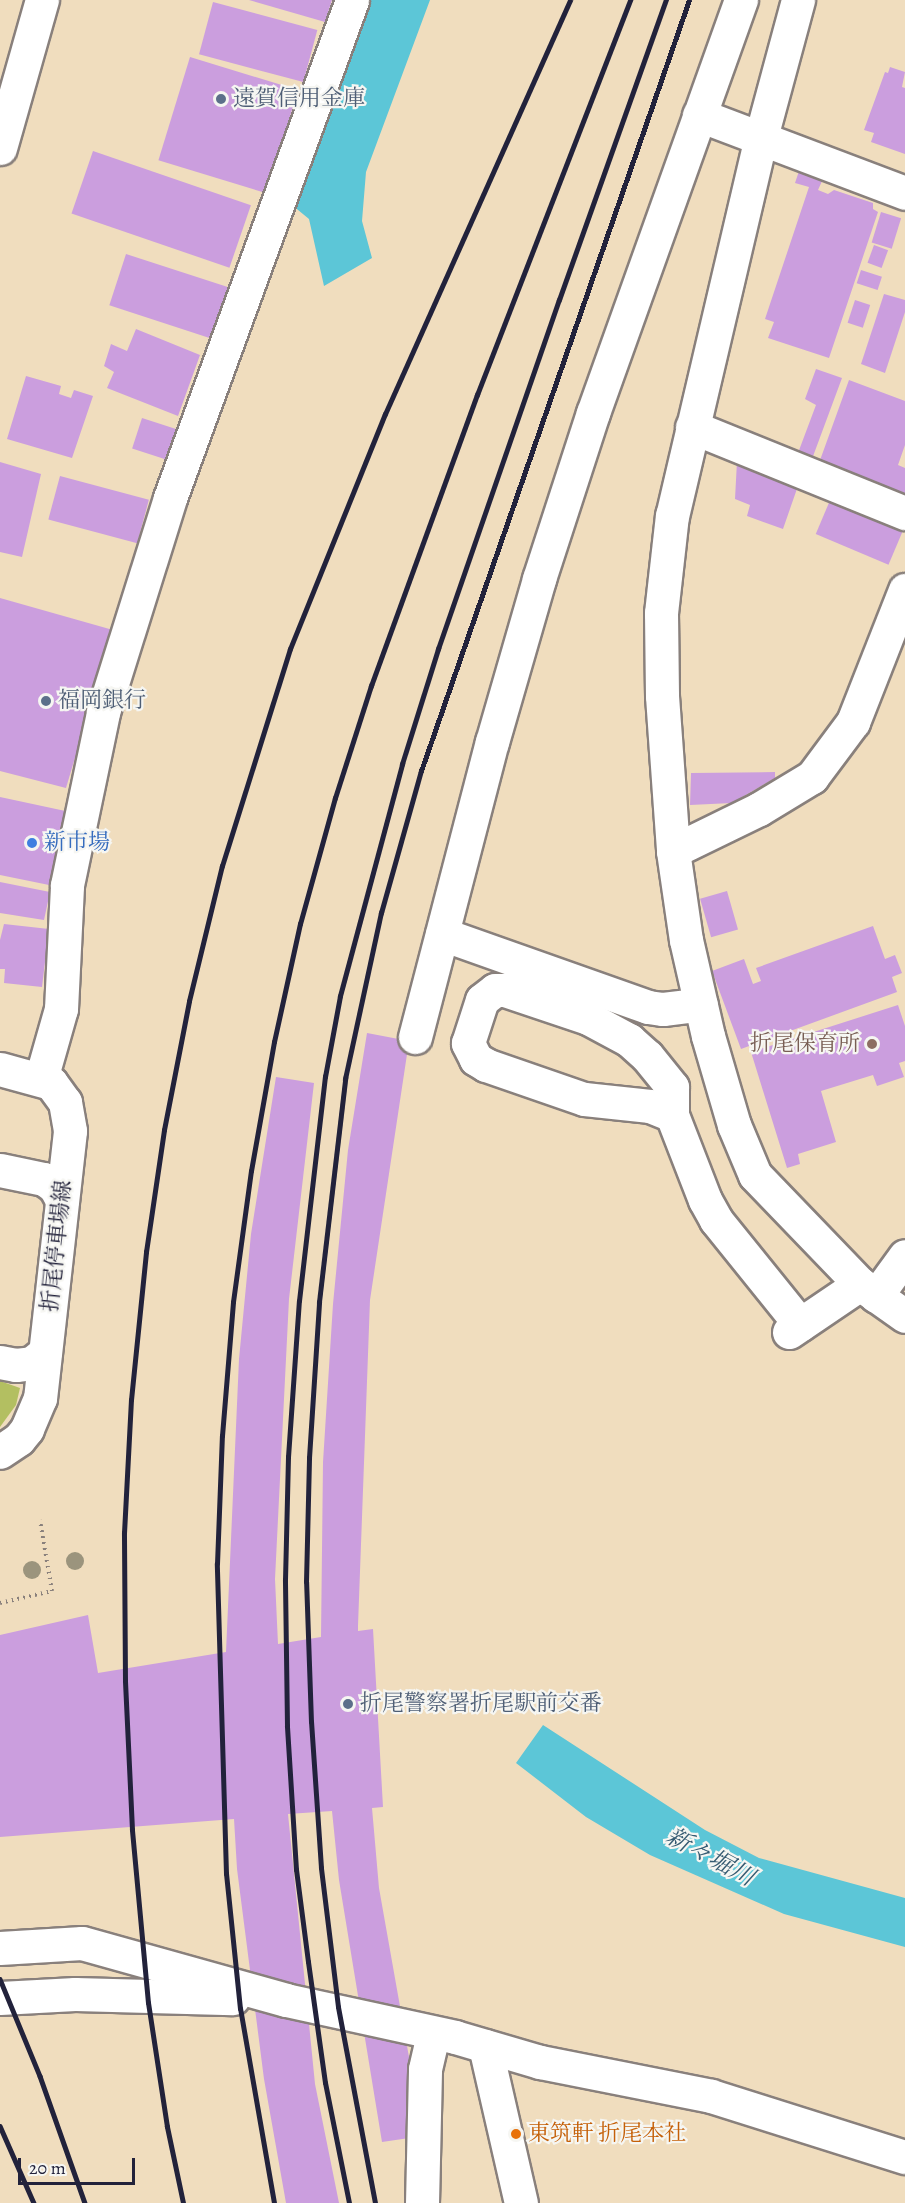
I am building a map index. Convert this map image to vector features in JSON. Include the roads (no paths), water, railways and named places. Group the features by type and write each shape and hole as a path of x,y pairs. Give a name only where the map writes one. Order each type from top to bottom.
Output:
{"main road":[{"path":"0,148 42,0"},
{"path":"41,1079 61,1009 67,885 103,712 170,498 352,0"},
{"path":"415,1037 492,742 539,579 593,413 741,0"},
{"path":"798,0 761,137 672,515 661,613 662,696 673,851 686,940 701,1004 734,1125 755,1175 868,1290 905,1316"},
{"path":"699,115 905,193"},
{"path":"692,427 905,513"},
{"path":"673,851 759,809 812,777 854,722 905,590"},
{"path":"442,934 648,1007 663,1009 701,1004"},
{"path":"672,1115 650,1106 584,1099 486,1065 476,1059 468,1042 482,1000 495,990 505,990 588,1018 629,1040 661,1070 672,1087 672,1115 705,1200 716,1220 795,1328 868,1290 905,1256"},
{"name":"折尾停車場線","path":"0,1069 41,1079 59,1091 69,1117 45,1352 35,1415 19,1439 0,1452"},
{"path":"0,1170 45,1179 55,1186 62,1200"},
{"path":"0,1362 16,1365 32,1363 45,1352"},
{"path":"0,1948 82,1943 286,2000 433,2033 540,2062 711,2096 905,2157"},
{"path":"0,1998 75,1994 286,2000"},
{"path":"422,2203 425,2069 433,2033"},
{"path":"485,2046 520,2203"}],"water":[{"path":"366,0 430,0 366,172 362,221 372,258 324,286 309,219 292,205"},
{"name":"新々堀川","path":"543,1725 705,1830 759,1858 905,1898 905,1947 784,1914 650,1855 586,1817 516,1763"}],"railway":[{"path":"183,2203 167,2127 148,2003 132,1830 125,1681 124,1533 131,1400 146,1252 164,1130 189,1001 222,866 290,649 385,414 570,0"},
{"path":"274,2203 240,2009 226,1874 217,1564 222,1436 233,1302 251,1171 274,1042 300,924 335,798 371,686 477,395 630,0"},
{"path":"349,2203 325,2083 296,1870 287,1726 285,1580 288,1457 299,1301 325,1077 340,996 402,764 438,649 666,0"},
{"path":"375,2203 338,2007 321,1868 311,1722 306,1582 309,1458 319,1302 345,1079 381,913 421,771 689,0"},
{"path":"0,1979 40,2076 85,2203"},
{"path":"0,2126 34,2203"}],"place":[{"name":"遠賀信用金庫","path":"221,99"},
{"name":"福岡銀行","path":"46,701"},
{"name":"新市場","path":"32,843"},
{"name":"折尾保育所","path":"872,1044"},
{"name":"折尾警察署折尾駅前交番","path":"348,1704"},
{"name":"東筑軒 折尾本社","path":"516,2134"}]}
